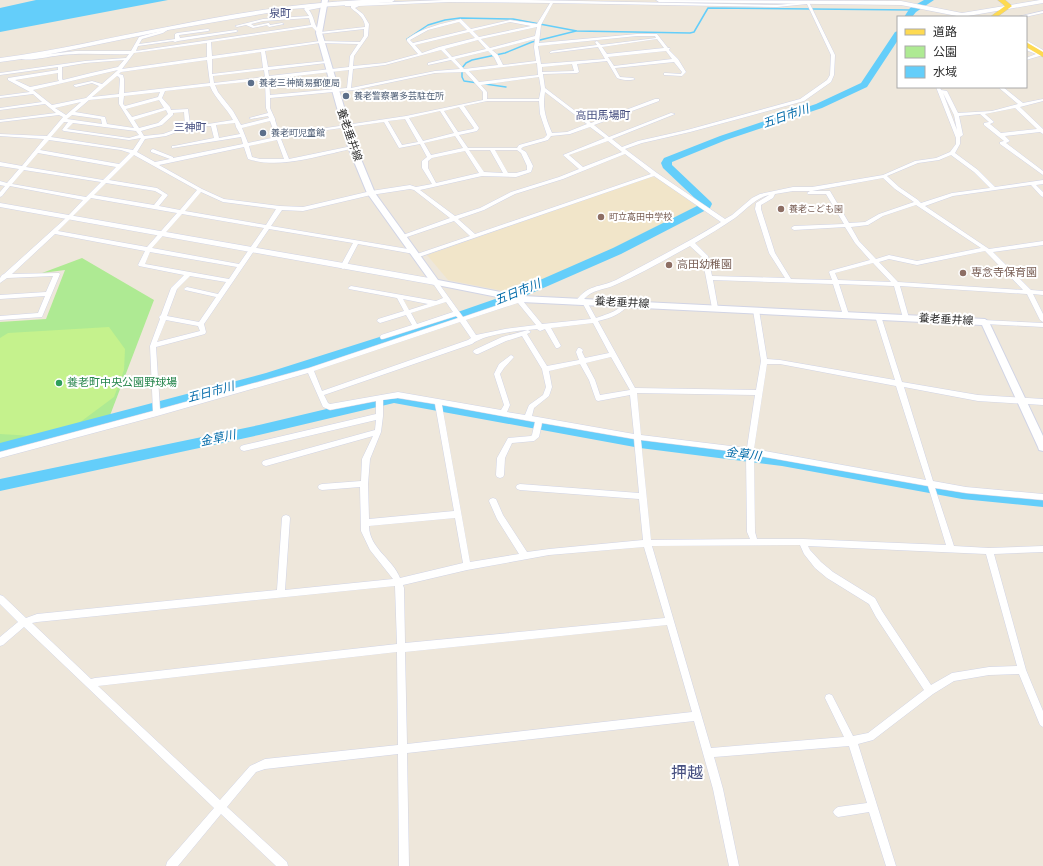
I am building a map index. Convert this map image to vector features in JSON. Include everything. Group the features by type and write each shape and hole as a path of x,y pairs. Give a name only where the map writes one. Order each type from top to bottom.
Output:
{"main road":[{"name":"養老垂井線","path":"325,3 320,22 320,42 344,125 352,147 371,192 435,282 518,299 627,303 985,322 1043,447"},
{"path":"994,16 1005,3"},
{"path":"1027,43 1042,53"}],"street":[{"path":"659,0 909,4 951,16 971,14 1005,3 1043,1"},
{"path":"366,28 319,34 313,26 311,17 306,9 325,3 361,5 449,1 777,6 808,3"},
{"path":"550,135 542,114 541,100 543,89 536,45 539,25 552,2"},
{"path":"21,58 168,28 291,7 325,3 391,3"},
{"path":"349,89 352,56 366,36 366,20 352,7 391,3"},
{"path":"402,237 482,209 513,193 582,169 640,142 688,131 802,100 829,81 832,75 833,55 808,3"},
{"path":"1024,16 1043,12"},
{"path":"0,60 76,52 101,54 132,52 175,46 208,39 225,34 226,32 247,24 253,27 268,23 311,17"},
{"path":"421,54 408,40 421,31 461,21 496,56 501,66"},
{"path":"412,44 510,21 539,25"},
{"path":"206,22 208,30 212,84 218,97 231,112 236,121 246,144 250,158 255,161 273,162 352,147"},
{"path":"268,23 282,24"},
{"path":"268,23 271,32"},
{"path":"51,107 88,99 385,64 442,48 539,25"},
{"path":"140,46 176,39 234,37 313,26"},
{"path":"0,195 47,138 67,117 119,71 140,38 162,32 168,28"},
{"path":"222,29 236,29"},
{"path":"234,37 236,29"},
{"path":"175,46 176,39 178,38 177,34 208,30"},
{"path":"536,45 637,35 656,35 684,72 682,75 666,74"},
{"path":"430,64 488,48 537,37"},
{"path":"548,45 554,54 659,38"},
{"path":"597,40 599,46 619,78 633,79"},
{"path":"0,97 31,91 90,74 210,59 320,42 362,42"},
{"path":"442,48 485,92 485,100"},
{"path":"1027,48 1036,53 1042,53"},
{"path":"268,97 379,85 435,72 501,66 574,63 668,49"},
{"path":"263,51 267,78 268,108 287,160"},
{"path":"1027,59 1042,53"},
{"path":"0,74 85,62 126,59"},
{"path":"612,67 676,60"},
{"path":"211,75 326,62"},
{"path":"477,84 541,75 577,72 574,63"},
{"path":"60,65 60,79 62,82"},
{"path":"11,79 60,71"},
{"path":"119,71 122,79 121,104 142,137"},
{"path":"0,74 31,91 60,114 67,117 103,118 105,126"},
{"path":"76,86 92,82 103,86"},
{"path":"1001,88 1022,105"},
{"path":"543,89 655,174 725,222"},
{"path":"938,89 945,92 956,115 961,135 958,138"},
{"path":"734,866 718,788 647,544 636,437 633,391 582,301 586,293 612,284 691,243 725,222 754,199 773,192 812,189 884,176 918,162 937,159 952,153 958,144 958,138 938,89"},
{"path":"160,98 163,90"},
{"path":"123,108 160,98"},
{"path":"67,117 71,122 138,130 160,124 171,114 160,98"},
{"path":"154,164 344,125 406,117 485,100 541,100"},
{"path":"518,149 521,146 546,139 550,135 568,133 657,100"},
{"path":"956,115 992,112 1043,100"},
{"path":"0,109 46,103"},
{"path":"385,120 401,147 475,130 477,128 461,106"},
{"path":"1016,106 1042,132"},
{"path":"130,119 169,110 186,110 188,127"},
{"path":"441,110 458,134 482,174"},
{"path":"981,113 992,122 986,124 1008,141 1002,144 1043,173"},
{"path":"0,121 60,114"},
{"path":"582,169 566,155 673,114"},
{"path":"251,118 272,117"},
{"path":"238,127 272,117"},
{"path":"406,117 430,157"},
{"path":"71,122 64,130 129,139 164,135 188,127 236,121"},
{"path":"213,125 217,139"},
{"path":"1000,135 1042,132"},
{"path":"0,135 47,138 133,152 200,190 223,200 280,208 303,209 371,192 410,187 416,189 455,219 474,236"},
{"path":"174,147 242,135"},
{"path":"0,281 3,276 69,218 89,198 137,149 142,137"},
{"path":"416,189 435,185 482,174 516,175 529,171 530,166 523,152 518,149 467,149 430,157 426,161 425,168 435,185"},
{"path":"492,149 506,174"},
{"path":"36,151 119,166"},
{"path":"153,151 171,158"},
{"path":"952,153 972,168 994,189"},
{"path":"160,160 193,155"},
{"path":"0,164 157,190 165,195 155,208"},
{"path":"0,183 180,212 415,254 474,236 655,174"},
{"path":"884,176 897,188 919,204 987,250 1029,292 1043,320"},
{"path":"794,228 866,224 881,215 952,195 1043,182"},
{"path":"1033,184 1043,195"},
{"path":"200,190 160,234 148,250 141,265 230,281"},
{"path":"781,191 790,193 828,192 857,242 896,284 906,318"},
{"path":"773,192 771,196 758,204 758,209 772,253 789,280"},
{"path":"0,205 343,267 435,282 475,338"},
{"path":"153,346 202,332 201,324 280,208"},
{"path":"53,232 240,266"},
{"path":"343,267 356,243"},
{"path":"691,243 705,256 715,308"},
{"path":"846,315 832,272 888,257 917,263 987,250 1043,243"},
{"path":"0,318 40,315 57,274 3,276"},
{"path":"157,413 153,346 162,317 174,288 188,274"},
{"path":"710,278 896,284 1043,293"},
{"path":"351,288 436,303"},
{"path":"187,289 219,296"},
{"path":"0,297 49,294"},
{"path":"400,297 400,300 416,327"},
{"path":"380,321 447,299"},
{"path":"0,455 310,370 463,320 518,299 544,327 558,346"},
{"path":"320,394 470,342 475,338 506,331 594,321 606,318 626,307 627,303"},
{"path":"755,543 752,532 750,451 764,361 756,310"},
{"path":"383,337 457,313"},
{"path":"878,316 951,549"},
{"path":"162,317 201,324"},
{"path":"985,322 1043,325"},
{"path":"476,352 523,333 544,327"},
{"path":"523,333 545,369 549,387 546,396 531,407 528,418"},
{"path":"580,350 582,361 592,380 598,398 633,391 759,393"},
{"path":"545,369 612,354"},
{"path":"503,414 507,405 497,374 501,366 511,357"},
{"path":"764,361 780,362 978,398 1043,402"},
{"path":"310,370 325,405 330,407 379,401 398,394 528,418 539,423 750,451 966,490 1043,497"},
{"path":"379,401 380,416 378,432 366,460 364,484 364,523 365,531 373,548 399,582 404,866"},
{"path":"438,402 467,566"},
{"path":"244,448 380,416"},
{"path":"500,475 502,458 510,440 532,439 535,437 539,423"},
{"path":"266,463 378,432"},
{"path":"322,487 364,484"},
{"path":"520,488 642,496"},
{"path":"493,501 500,518 525,556"},
{"path":"364,523 458,514"},
{"path":"281,594 286,518"},
{"path":"803,542 807,552 818,565 830,575 872,601 930,691"},
{"path":"0,642 24,622 37,618 399,582 467,566 549,552 647,544 803,542 989,551 1043,549"},
{"path":"989,551 1022,670 1043,722"},
{"path":"0,599 283,866"},
{"path":"91,684 96,682 400,648 670,621"},
{"path":"708,753 852,741 870,737 930,691 952,677 989,672 1022,670"},
{"path":"829,698 852,741 873,807 889,866"},
{"path":"170,866 253,769 265,764 698,716"},
{"path":"838,812 873,807"}],"shaded area":[{"path":"651,177 657,178 698,207 639,238 514,293 448,280 427,255"}],"green space":[{"name":"養老町中央公園野球場","path":"82,258 154,300 109,418 0,447 0,322 46,319 65,270 42,273"},
{"name":"養老町中央公園野球場","path":"109,327 125,349 124,370 114,397 79,423 33,436 0,434 0,338 8,333"}],"water":[{"path":"36,0 168,0 0,32 0,8"}],"waterway":[{"name":"五日市川","path":"909,16 913,10 930,0"},
{"path":"407,39 428,25 445,20 460,18 513,19 577,31 690,33 694,32 708,8 913,10"},
{"path":"506,87 464,81 462,77 462,68 466,63 472,60 505,53 532,42 576,31"},
{"name":"五日市川","path":"0,449 267,378 505,300 617,251 706,206 707,204 667,166 666,163 668,160 723,138 819,106 864,85 897,36"},
{"name":"金草川","path":"0,485 259,430 394,398 435,406"},
{"name":"金草川","path":"443,407 640,442 782,460 962,493 1043,501"}],"place":[{"name":"養老三神簡易郵便局","path":"251,83"},
{"name":"養老警察署多芸駐在所","path":"346,96"},
{"name":"養老町児童館","path":"263,133"},
{"name":"養老こども園","path":"781,209"},
{"name":"町立高田中学校","path":"601,217"},
{"name":"高田幼稚園","path":"669,265"},
{"name":"専念寺保育園","path":"963,273"},
{"name":"養老町中央公園野球場","path":"59,383"}],"district":[{"name":"泉町","path":"280,14"},
{"name":"高田馬場町","path":"603,116"},
{"name":"三神町","path":"190,128"},
{"name":"押越","path":"687,774"}]}
